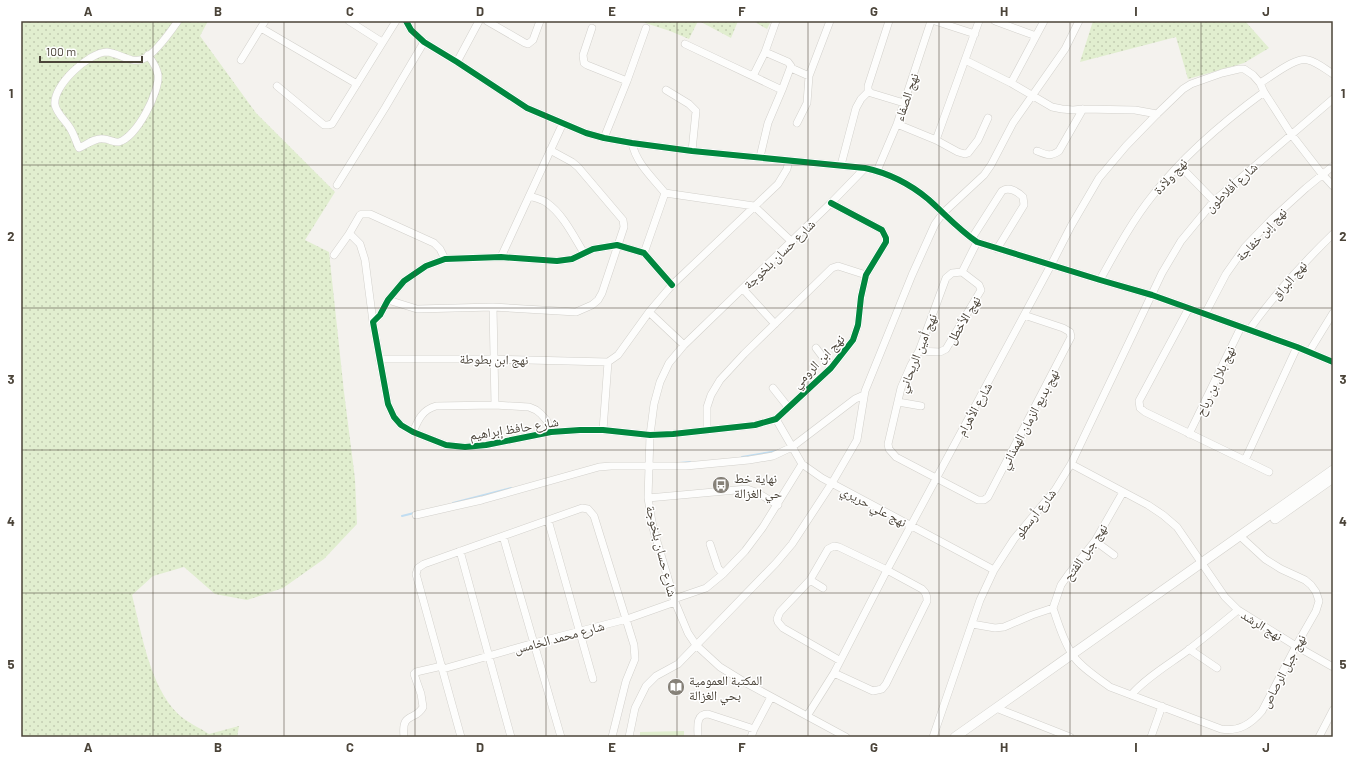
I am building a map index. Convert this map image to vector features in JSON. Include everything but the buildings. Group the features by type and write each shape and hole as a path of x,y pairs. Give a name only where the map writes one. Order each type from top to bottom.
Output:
{"street":[{"path":"148,55 158,74 157,88 137,128 128,137 119,142 100,138 78,148 70,129 55,106 59,88 66,78 92,57 102,52 109,52 130,60 141,60 166,38 178,21"},
{"path":"241,60 265,21"},
{"path":"349,21 382,42"},
{"path":"277,86 324,124 332,124 396,21"},
{"path":"406,21 411,30 424,42 527,108 586,133 632,143 692,151 841,165 877,171 912,187 928,199 962,232 974,240 997,249 1152,294 1297,347 1333,362"},
{"path":"457,62 479,21"},
{"path":"487,21 528,44 533,40 540,21"},
{"path":"753,76 765,52 776,21"},
{"path":"797,123 807,102 809,76 830,21"},
{"path":"869,91 868,86 889,21"},
{"name":"نهج الصفاء","path":"877,171 897,124 931,21"},
{"path":"935,21 975,34"},
{"path":"936,140 979,21"},
{"path":"995,21 1036,36"},
{"path":"1011,83 1044,21"},
{"path":"629,737 635,708 646,686 656,676 678,664 776,563 792,544 832,483 857,440 864,395 935,224 943,213 984,175 1014,123 1065,48 1079,21"},
{"path":"261,28 357,84"},
{"path":"592,28 583,55 584,63 627,81"},
{"path":"604,138 646,28"},
{"path":"337,185 424,42"},
{"path":"685,44 782,90"},
{"path":"765,52 788,62 791,68 809,76"},
{"path":"1333,74 1308,60 1300,59 1292,62 1260,83 1264,92 1291,134 1333,186"},
{"path":"965,60 1052,106 1062,109 1135,110 1157,114"},
{"path":"760,157 768,123 791,68"},
{"name":"شارع الأهرام","path":"807,716 834,673 839,660 910,525 1024,316 1070,226 1099,178 1126,146 1157,114 1183,89 1191,84 1222,73 1239,69 1244,69 1253,75 1260,83"},
{"path":"666,90 689,104 696,111 692,151"},
{"path":"869,91 871,93 904,103"},
{"path":"841,165 856,108 861,99 869,91"},
{"name":"نهج ولاّدة","path":"1100,280 1131,226 1153,195 1179,165 1202,142 1264,92"},
{"name":"شارع أفلاطون","path":"1152,294 1162,273 1182,241 1214,201 1333,99"},
{"path":"1037,151 1047,155 1053,155 1059,151 1083,109"},
{"path":"897,124 936,140 962,154 968,153 978,140 988,118"},
{"path":"501,257 563,123"},
{"path":"632,143 638,160 665,193 754,206 791,240"},
{"path":"388,300 417,308 493,307 576,312 592,305 598,300 602,293 624,227 623,220 578,167 550,150"},
{"path":"603,430 608,362 618,355 648,312 672,285 782,179 787,169 789,160"},
{"path":"1179,165 1214,201"},
{"name":"نهج إبن خفاجة","path":"1205,314 1226,274 1245,247 1274,218 1322,174 1333,166"},
{"name":"شارع حسان بلخوجة","path":"846,737 771,697 720,667 696,645 688,634 674,601 653,528 648,498 650,435 654,404 660,382 669,363 684,345 831,203 865,168"},
{"path":"962,272 974,240 1002,191 1004,189 1010,189 1023,197 1024,204 997,249"},
{"path":"644,253 665,193"},
{"path":"529,196 544,201 551,206 572,232 584,253"},
{"name":"نهج ابن الرومي","path":"776,419 830,368 853,340 858,325 861,297 866,275 886,242 885,234 882,230 831,203"},
{"path":"334,254 349,234 360,215 370,214 434,243 440,249 445,259"},
{"name":"شارع حافظ إبراهيم","path":"349,234 360,244 365,260 373,322 388,404 394,417 401,425 413,432 446,445 465,447 481,446 551,432 603,430 650,435 673,434 755,424 776,419"},
{"name":"نهج البراق","path":"1249,330 1285,283 1333,234"},
{"path":"373,322 380,315 388,300 404,281 426,266 445,259 501,257 557,261 572,259 598,248 618,245 644,253 672,285"},
{"path":"707,430 707,407 711,395 727,370 834,267 838,266 866,275"},
{"name":"نهج الأخطل","path":"919,351 940,352 946,349 981,290 979,285 962,272"},
{"name":"نهج أمين الريحاني","path":"936,478 896,457 888,444 901,388 919,351 946,278 952,273 962,272"},
{"path":"743,289 776,324"},
{"name":"شارع أرسطو","path":"933,737 980,600 994,570 1014,539 1054,490 1071,464 1152,294"},
{"path":"493,307 495,405"},
{"path":"1189,308 1139,401 1140,408 1145,412 1269,472"},
{"path":"648,312 684,345"},
{"path":"1309,352 1333,313"},
{"name":"نهج بديع الزمان الهمذاني","path":"936,478 978,500 984,500 988,497 1071,337 1070,332 1063,328 1024,316"},
{"name":"نهج بلال بن رباح","path":"1190,434 1241,327"},
{"path":"1246,460 1297,347"},
{"path":"816,348 830,368"},
{"name":"نهج ابن بطوطة","path":"379,359 494,359 608,362"},
{"path":"773,388 788,407"},
{"path":"416,515 482,500 600,467 686,466 749,460 773,456 792,447 854,399 864,395"},
{"path":"898,402 921,406"},
{"path":"413,432 421,415 429,408 436,406 495,405 529,407 536,410 547,421 551,432"},
{"name":"نهج علي حريري","path":"776,419 802,464 832,483 994,570"},
{"name":"شارع محمد الخامس","path":"404,737 403,725 405,721 410,716 418,712 422,707 421,694 414,674 416,672 489,657 579,630 627,619 706,588 724,574 745,551 778,505 802,464"},
{"name":"نهج الرشد","path":"1071,464 1158,512 1177,527 1225,597 1238,610 1333,667"},
{"path":"962,737 1074,656 1204,566 1333,470"},
{"path":"1242,538 1333,478"},
{"path":"648,498 747,489 766,497 778,505"},
{"name":"نهج جبل الفتح","path":"1053,608 1068,574 1095,541 1123,492"},
{"path":"461,737 416,570 424,564 582,508 588,509 594,516 634,644 635,659 626,681 610,736"},
{"path":"548,520 593,679"},
{"path":"503,536 561,737"},
{"name":"نهج جبل الرصاص","path":"1074,656 1094,675 1110,686 1132,695 1221,729 1236,730 1247,725 1262,711 1316,611 1319,601 1316,592 1305,580 1280,569 1264,559 1242,538"},
{"path":"1095,541 1114,555"},
{"path":"710,544 718,568 724,574"},
{"path":"834,673 873,692 882,689 886,684 927,601 925,592 922,589 887,570 834,546 828,549 810,580 780,612 777,619 783,628 839,660"},
{"path":"460,551 511,737"},
{"path":"810,580 823,588"},
{"path":"972,624 995,628 1004,627 1053,608 1062,632 1074,656"},
{"path":"1132,695 1150,677 1189,649 1238,610"},
{"path":"1189,649 1218,668"},
{"path":"751,737 771,697"},
{"path":"1151,737 1162,706"},
{"path":"955,737 998,710"},
{"path":"998,710 1070,737"},
{"path":"1319,737 1333,710"},
{"path":"698,737 699,719 705,714 754,729"}],"green space":[{"path":"21,21 208,21 200,36 256,113 335,192 305,240 329,252 355,479 357,524 324,559 283,588 247,600 215,594 184,567 153,576 132,595 148,658 160,689 168,703 181,717 209,734 239,726 237,737 21,737"},
{"path":"639,21 698,21 689,39"},
{"path":"699,21 738,21 731,38"},
{"path":"753,21 771,21 767,29"},
{"path":"1093,21 1245,21 1269,48 1244,63 1188,79 1176,37 1080,62"},
{"path":"684,731 684,737 640,737 640,732"}],"waterway":[{"path":"742,457 777,451"},
{"path":"679,463 690,462"},
{"path":"453,503 511,488"},
{"path":"402,516 414,513"}],"cycle path":[{"path":"406,21 411,30 424,42 527,108 586,133 632,143 692,151 874,170 906,184 921,194 977,242 1152,295 1297,347 1333,362"},
{"path":"672,285 644,253 617,245 593,249 572,259 557,261 501,257 445,259 426,266 404,281 388,300 380,315 373,322 388,404 394,417 401,425 413,432 446,445 465,447 486,445 551,432 603,430 650,435 673,434 755,425 776,419 831,368 853,340 858,325 861,297 866,275 886,242 886,238 882,230 831,203"}],"place":[{"name":"نهاية خط حي الغزالة","path":"721,485"},
{"name":"المكتبة العمومية بحي الغزالة","path":"676,687"}]}
